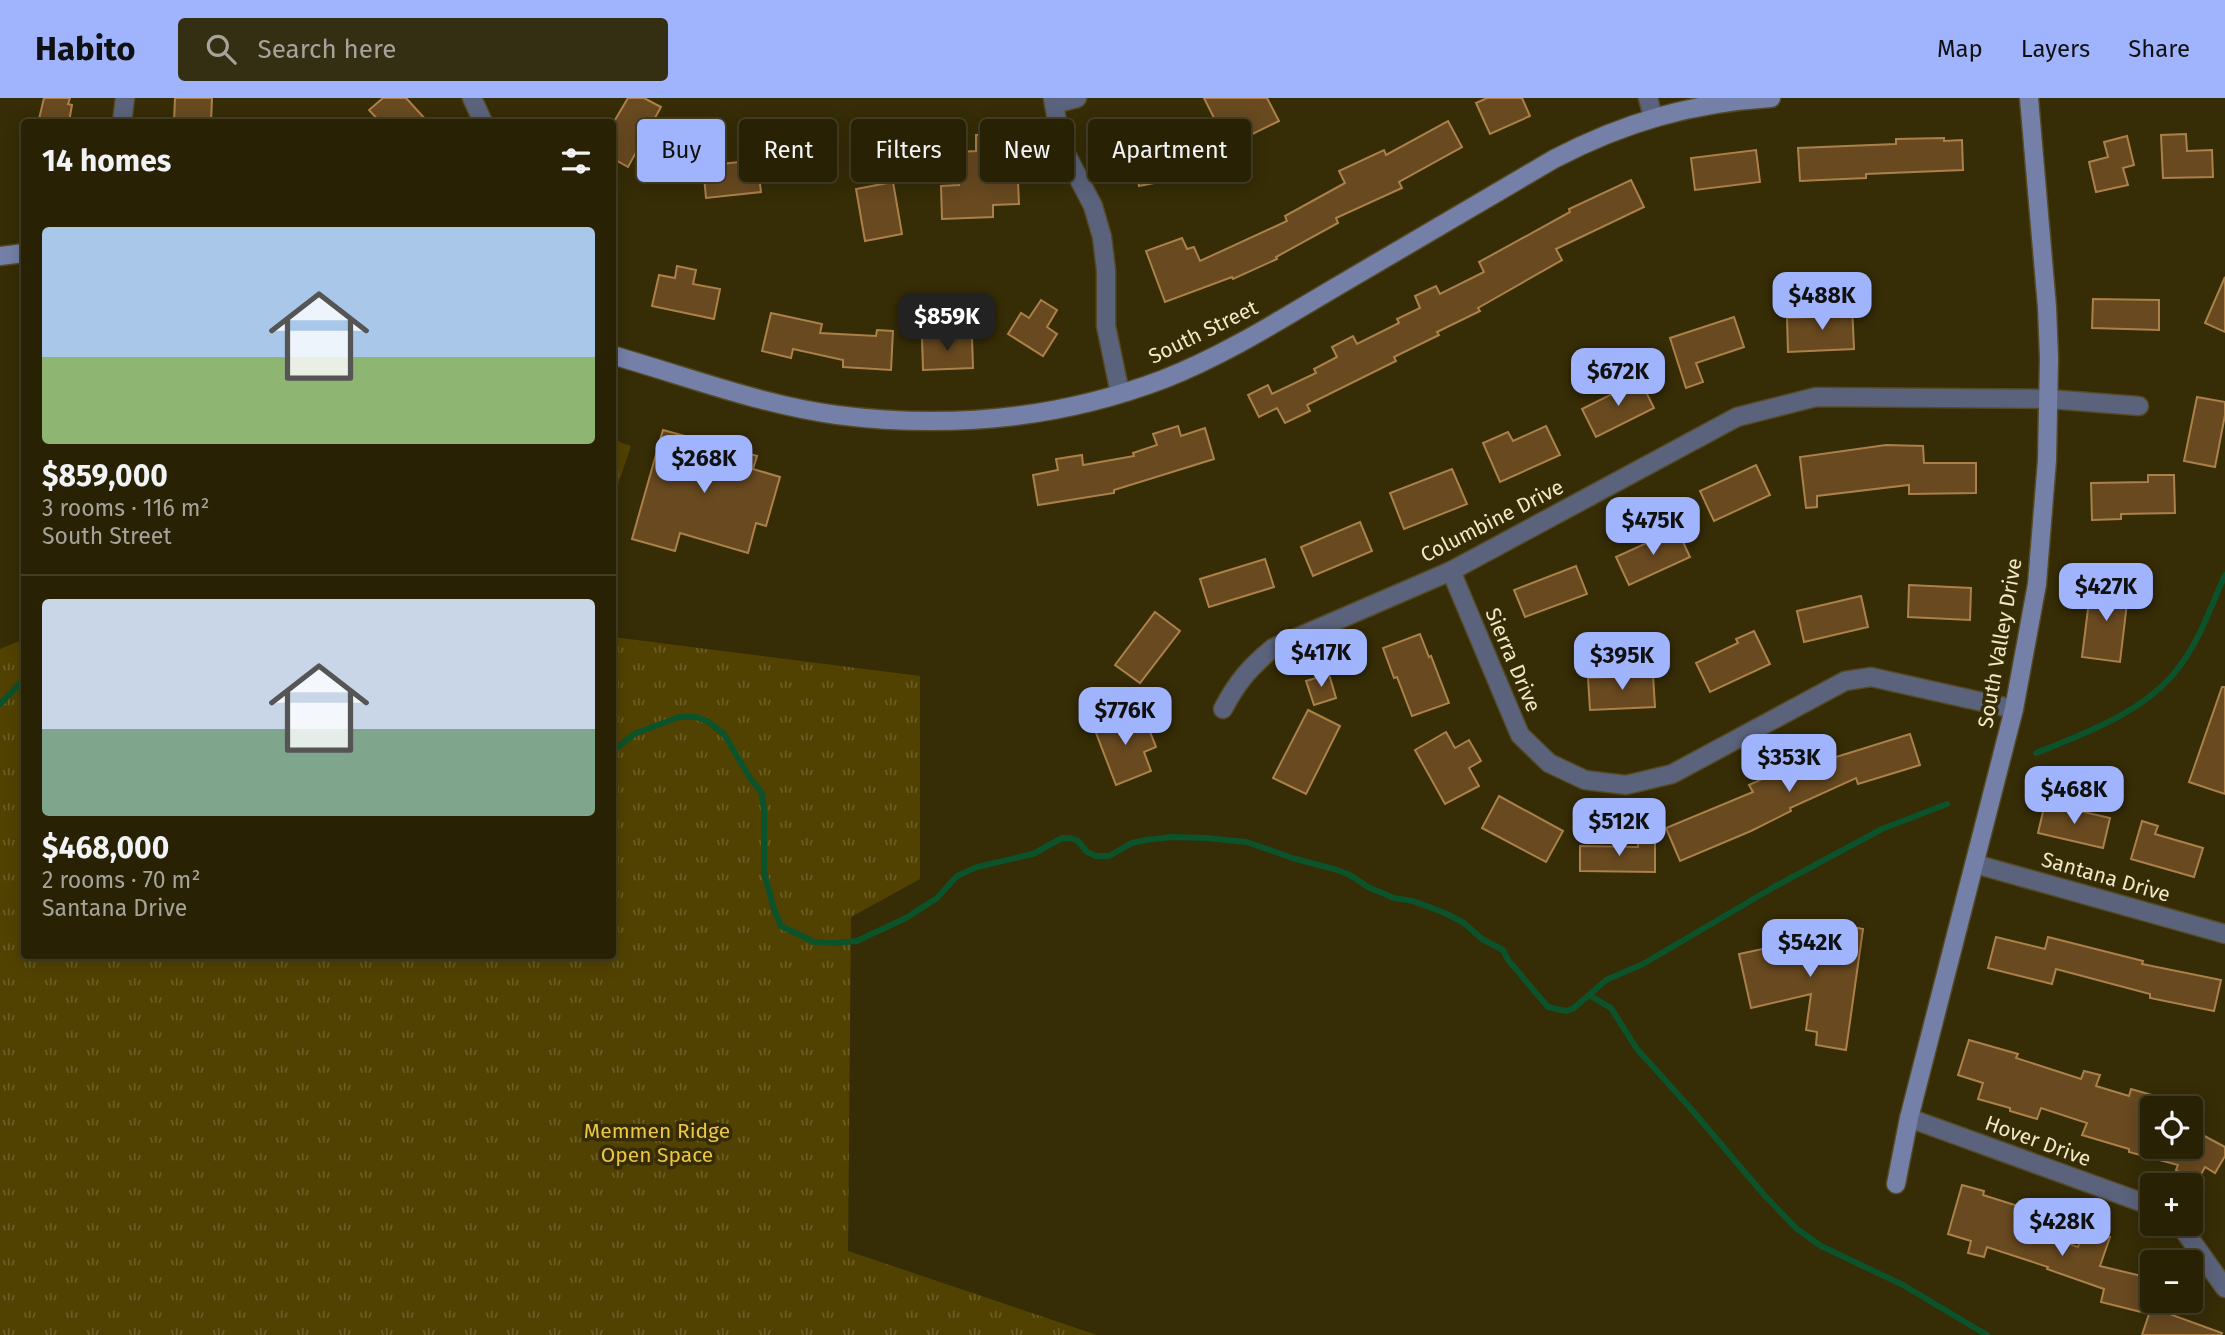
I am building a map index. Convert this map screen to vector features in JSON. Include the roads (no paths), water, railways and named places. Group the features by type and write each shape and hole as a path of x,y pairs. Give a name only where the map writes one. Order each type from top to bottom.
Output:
{"street":[{"path":"122,119 125,98"},
{"path":"472,98 482,119"},
{"path":"1077,98 1054,101 1065,152 1093,206 1102,237 1106,326 1120,393"},
{"path":"1648,98 1653,117"},
{"name":"South Street","path":"616,356 771,401 821,412 927,422 991,419 1043,412 1163,379 1239,344 1554,159 1604,134 1653,117 1723,102 1771,98"},
{"name":"South Valley Drive","path":"1896,1184 1909,1118 2014,709 2037,584 2049,399 2047,307 2029,98"},
{"path":"0,256 21,253"},
{"name":"Columbine Drive","path":"1223,709 1249,668 1273,648 1451,571 1737,417 1816,397 2049,399 2139,406"},
{"name":"Sierra Drive","path":"1451,571 1520,736 1549,763 1585,780 1626,785 1672,774 1845,681 1871,677 2014,709"},
{"name":"Santana Drive","path":"1975,864 2224,933"},
{"name":"Hover Drive","path":"1909,1118 2140,1202"},
{"path":"2188,1236 2225,1288"}],"waterway":[{"path":"2036,753 2074,738 2132,709 2166,683 2193,646 2225,575"},
{"path":"0,704 21,682"},
{"path":"616,749 634,734 679,717 696,717 707,721 724,734 762,793 764,872 781,926 814,942 857,941 906,918 937,898 957,876 977,867 1033,854 1062,838 1078,841 1087,852 1096,856 1109,856 1132,843 1172,837 1247,842 1334,869 1394,898 1413,901 1445,913 1503,950 1508,960 1548,1007 1566,1011 1574,1008 1589,995 1611,1008 1637,1049 1797,1229 1821,1246 1903,1285 1987,1335"},
{"path":"1589,995 1606,980 1643,964 1774,887 1882,829 1947,804"}],"park label":[{"name":"Memmen Ridge Open Space","path":"657,1143"}]}
